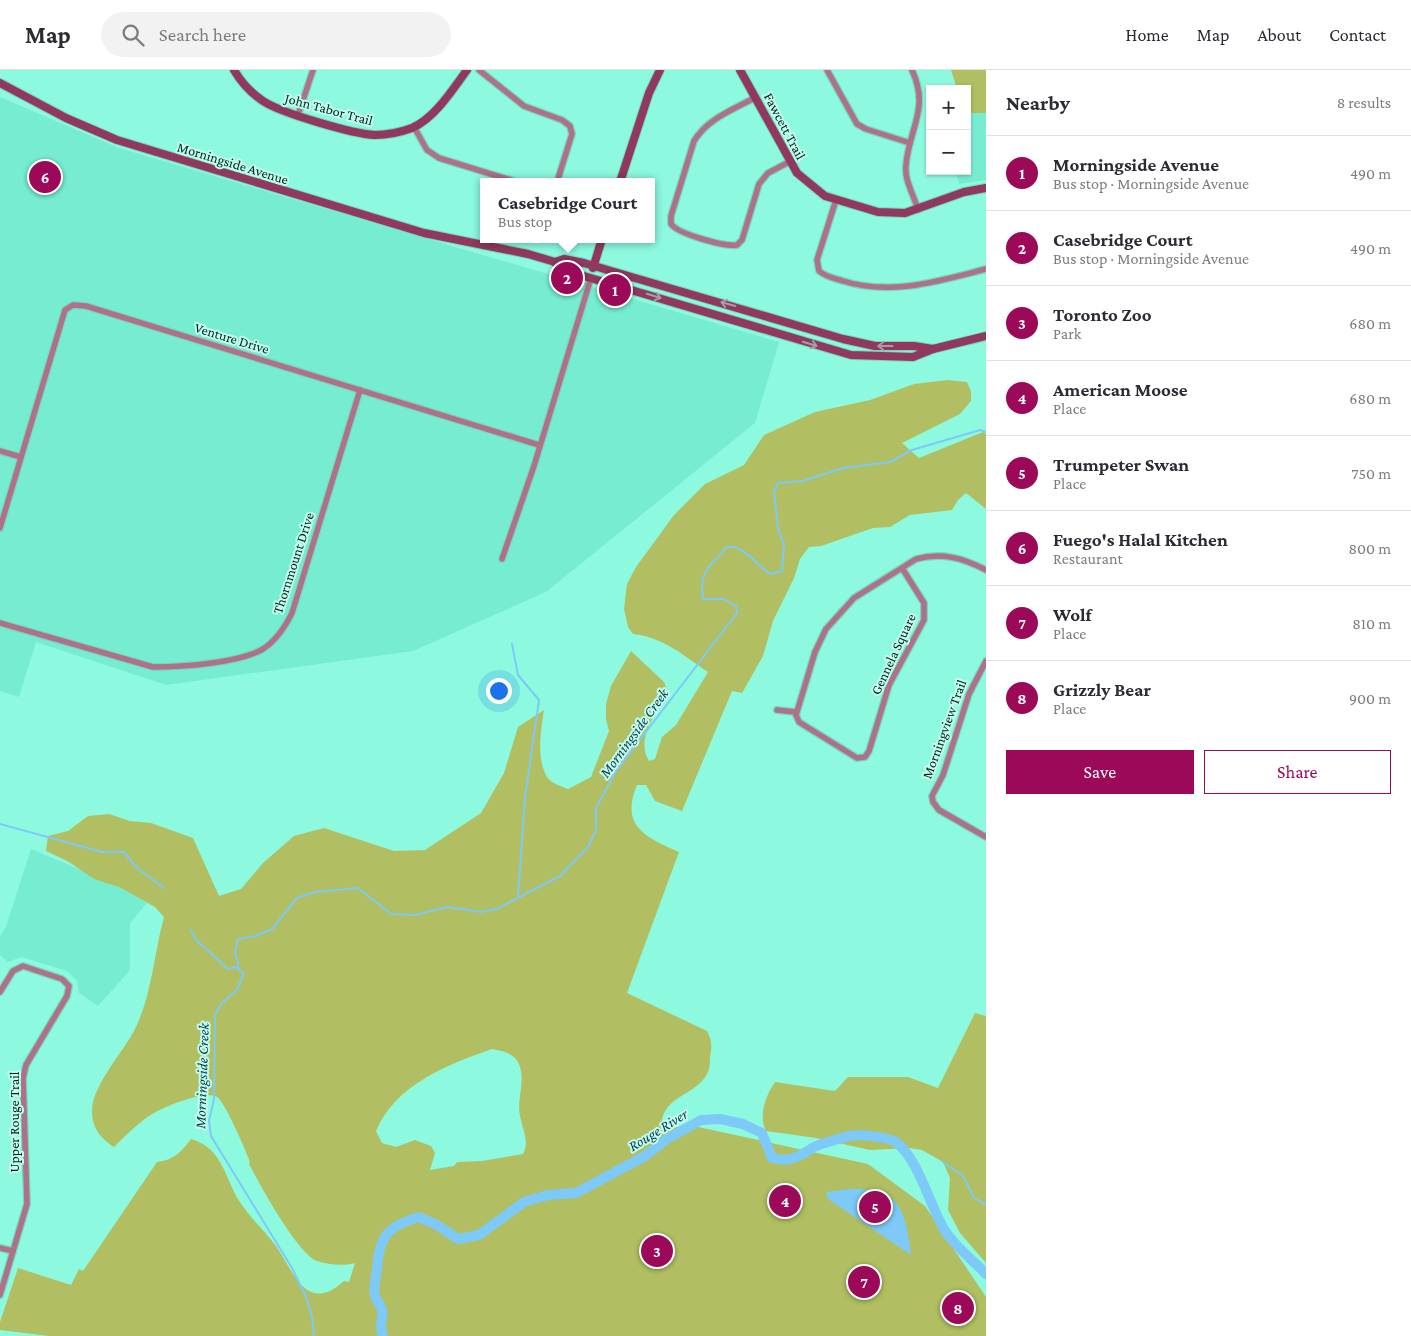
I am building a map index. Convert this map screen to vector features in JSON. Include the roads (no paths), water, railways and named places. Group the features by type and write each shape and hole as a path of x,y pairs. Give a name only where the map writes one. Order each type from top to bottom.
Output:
{"main road":[{"name":"John Tabor Trail","path":"234,70 247,87 262,100 298,115 374,135 396,133 414,127 436,109 467,70"},
{"path":"621,178 648,93 660,70"},
{"name":"Fawcett Trail","path":"740,70 789,162 802,179 825,196 889,214 918,210 964,192 986,188"},
{"name":"Morningside Avenue","path":"0,83 66,118 117,140 424,233 528,254 555,262 564,259 594,266 842,339 875,346 914,346 933,349"},
{"path":"591,278 601,243"},
{"name":"Morningside Avenue","path":"555,262 560,270 850,355 913,357 933,349 986,336"}],"street":[{"path":"298,115 314,70"},
{"path":"479,70 524,106 562,120 570,126 572,134 558,178"},
{"path":"827,70 857,124 872,131 910,143"},
{"path":"912,70 919,89 920,103 905,166 906,176 918,210"},
{"path":"756,97 712,120 699,132 694,141 671,216 671,224 679,231 725,245 737,245 742,240 759,184 768,173 789,162"},
{"path":"414,127 427,150 439,158 504,178"},
{"path":"836,200 817,260 818,271 824,275 864,286 894,288 929,283 986,269"},
{"path":"502,558 591,278"},
{"name":"Venture Drive","path":"21,457 65,310 73,305 86,306 539,445"},
{"name":"Thornmount Drive","path":"0,623 154,667 172,667 242,658 264,649 284,630 292,613 360,390"},
{"path":"0,451 21,457 0,528"},
{"path":"777,710 795,712 820,639 826,629 854,598 916,559 935,555 959,558 986,570"},
{"name":"Gennela Square","path":"795,712 800,722 854,756 858,758 867,755 889,685 924,620 924,603 902,568"},
{"name":"Morningview Trail","path":"986,662 968,694 943,775 932,796 933,802 939,810 986,838"},
{"name":"Upper Rouge Trail","path":"0,992 13,971 23,966 62,979 69,986 67,996 26,1065 24,1078 27,1204 0,1295"},
{"path":"0,1248 13,1251"}],"water":[{"path":"851,1189 881,1193 898,1205 903,1214 911,1255 828,1199 826,1192"}],"waterway":[{"name":"Morningside Creek","path":"239,970 235,951 238,939 256,936 272,929 297,898 315,892 358,888 391,914 415,915 447,907 481,912 497,909 560,876 588,847 596,830 596,808 616,771 737,613 736,606 724,599 703,599 704,576 710,565 727,547 733,547 745,552 771,574 782,571 784,545 778,528 774,492 778,483 803,481 843,468 890,462 912,450 980,430 986,432"},
{"path":"512,644 518,675 539,700 525,798 518,897"},
{"path":"0,824 102,852 124,852 137,868 164,888"},
{"name":"Morningside Creek","path":"191,930 196,940 228,969 235,967 244,973 237,990 221,1004 215,1015 214,1099 209,1121 211,1136 292,1268 307,1299 312,1317 314,1336"},
{"name":"Rouge River","path":"383,1336 381,1328 382,1310 374,1292 378,1258 383,1240 387,1234 400,1224 419,1217 437,1225 458,1239 479,1235 524,1202 548,1195 576,1193 645,1156 667,1139 701,1120 720,1119 743,1124 762,1133 772,1158 784,1160 799,1156 814,1147 851,1136 874,1136 896,1142 911,1160 948,1235 986,1274"},
{"path":"943,1162 963,1176 974,1198 986,1205"}],"place":[{"name":"Fuego's Halal Kitchen","path":"45,177"},
{"name":"Casebridge Court","path":"567,278"},
{"name":"Morningside Avenue","path":"615,290"},
{"name":"American Moose","path":"785,1201"},
{"name":"Trumpeter Swan","path":"875,1207"},
{"name":"Toronto Zoo","path":"657,1251"},
{"name":"Wolf","path":"864,1282"},
{"name":"Grizzly Bear","path":"958,1308"}]}
